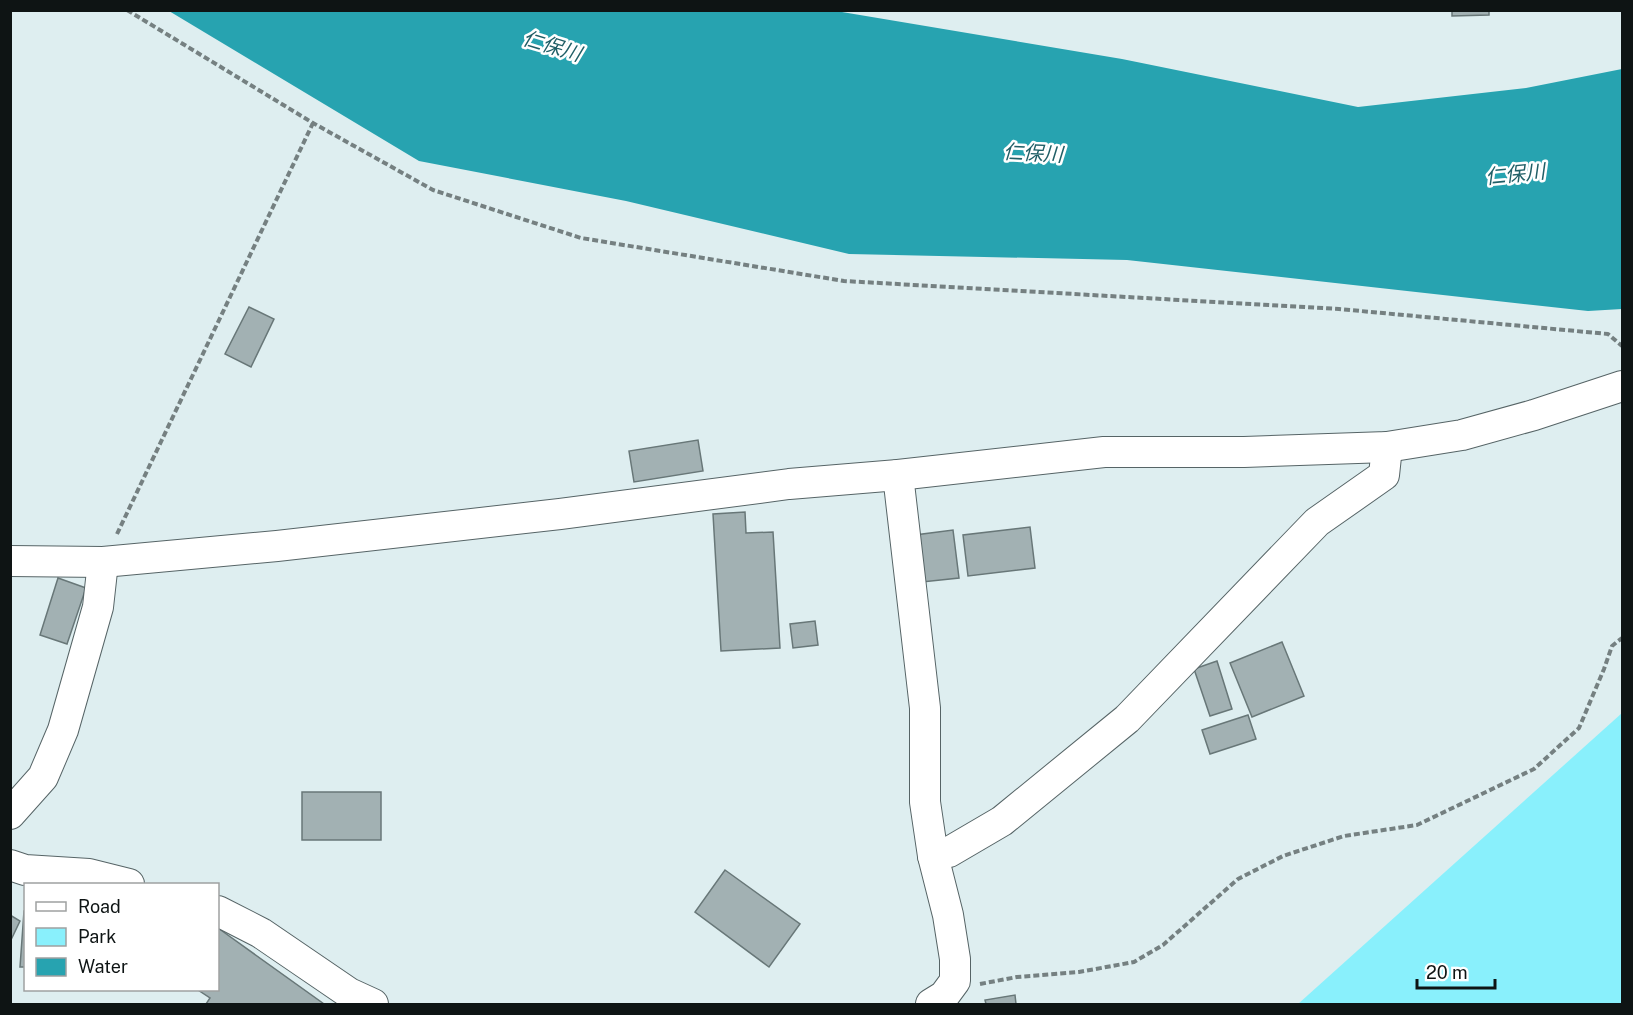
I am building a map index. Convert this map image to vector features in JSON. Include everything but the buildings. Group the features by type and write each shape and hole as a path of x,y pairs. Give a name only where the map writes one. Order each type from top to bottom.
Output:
{"street":[{"path":"10,561 103,562 288,545 560,514 789,484 898,475 1104,452 1244,452 1387,447 1462,435 1534,416 1623,386"},
{"path":"933,856 949,852 1002,821 1127,719 1317,522 1384,475 1387,447"},
{"path":"898,475 925,708 925,802 933,856 948,915 955,959 954,981 944,996 931,1005"},
{"path":"10,814 43,777 63,730 98,607 103,562"},
{"path":"10,865 25,870 89,874 122,883"},
{"path":"219,912 261,933 349,993 373,1005"}],"path":[{"path":"127,10 313,123 433,190 581,238 844,281 1339,309 1608,334 1623,346"},
{"path":"103,562 313,123"},
{"path":"954,981 968,986 1017,977 1079,972 1134,962 1163,945 1238,879 1283,856 1344,836 1417,825 1534,769 1579,728 1612,645 1623,638"}],"green space":[{"path":"1622,713 1622,1004 1298,1004"}],"water":[{"name":"仁保川","path":"169,11 836,11 1122,59 1358,107 1526,88 1622,69 1622,309 1588,311 1127,260 849,254 626,201 419,161"}]}
